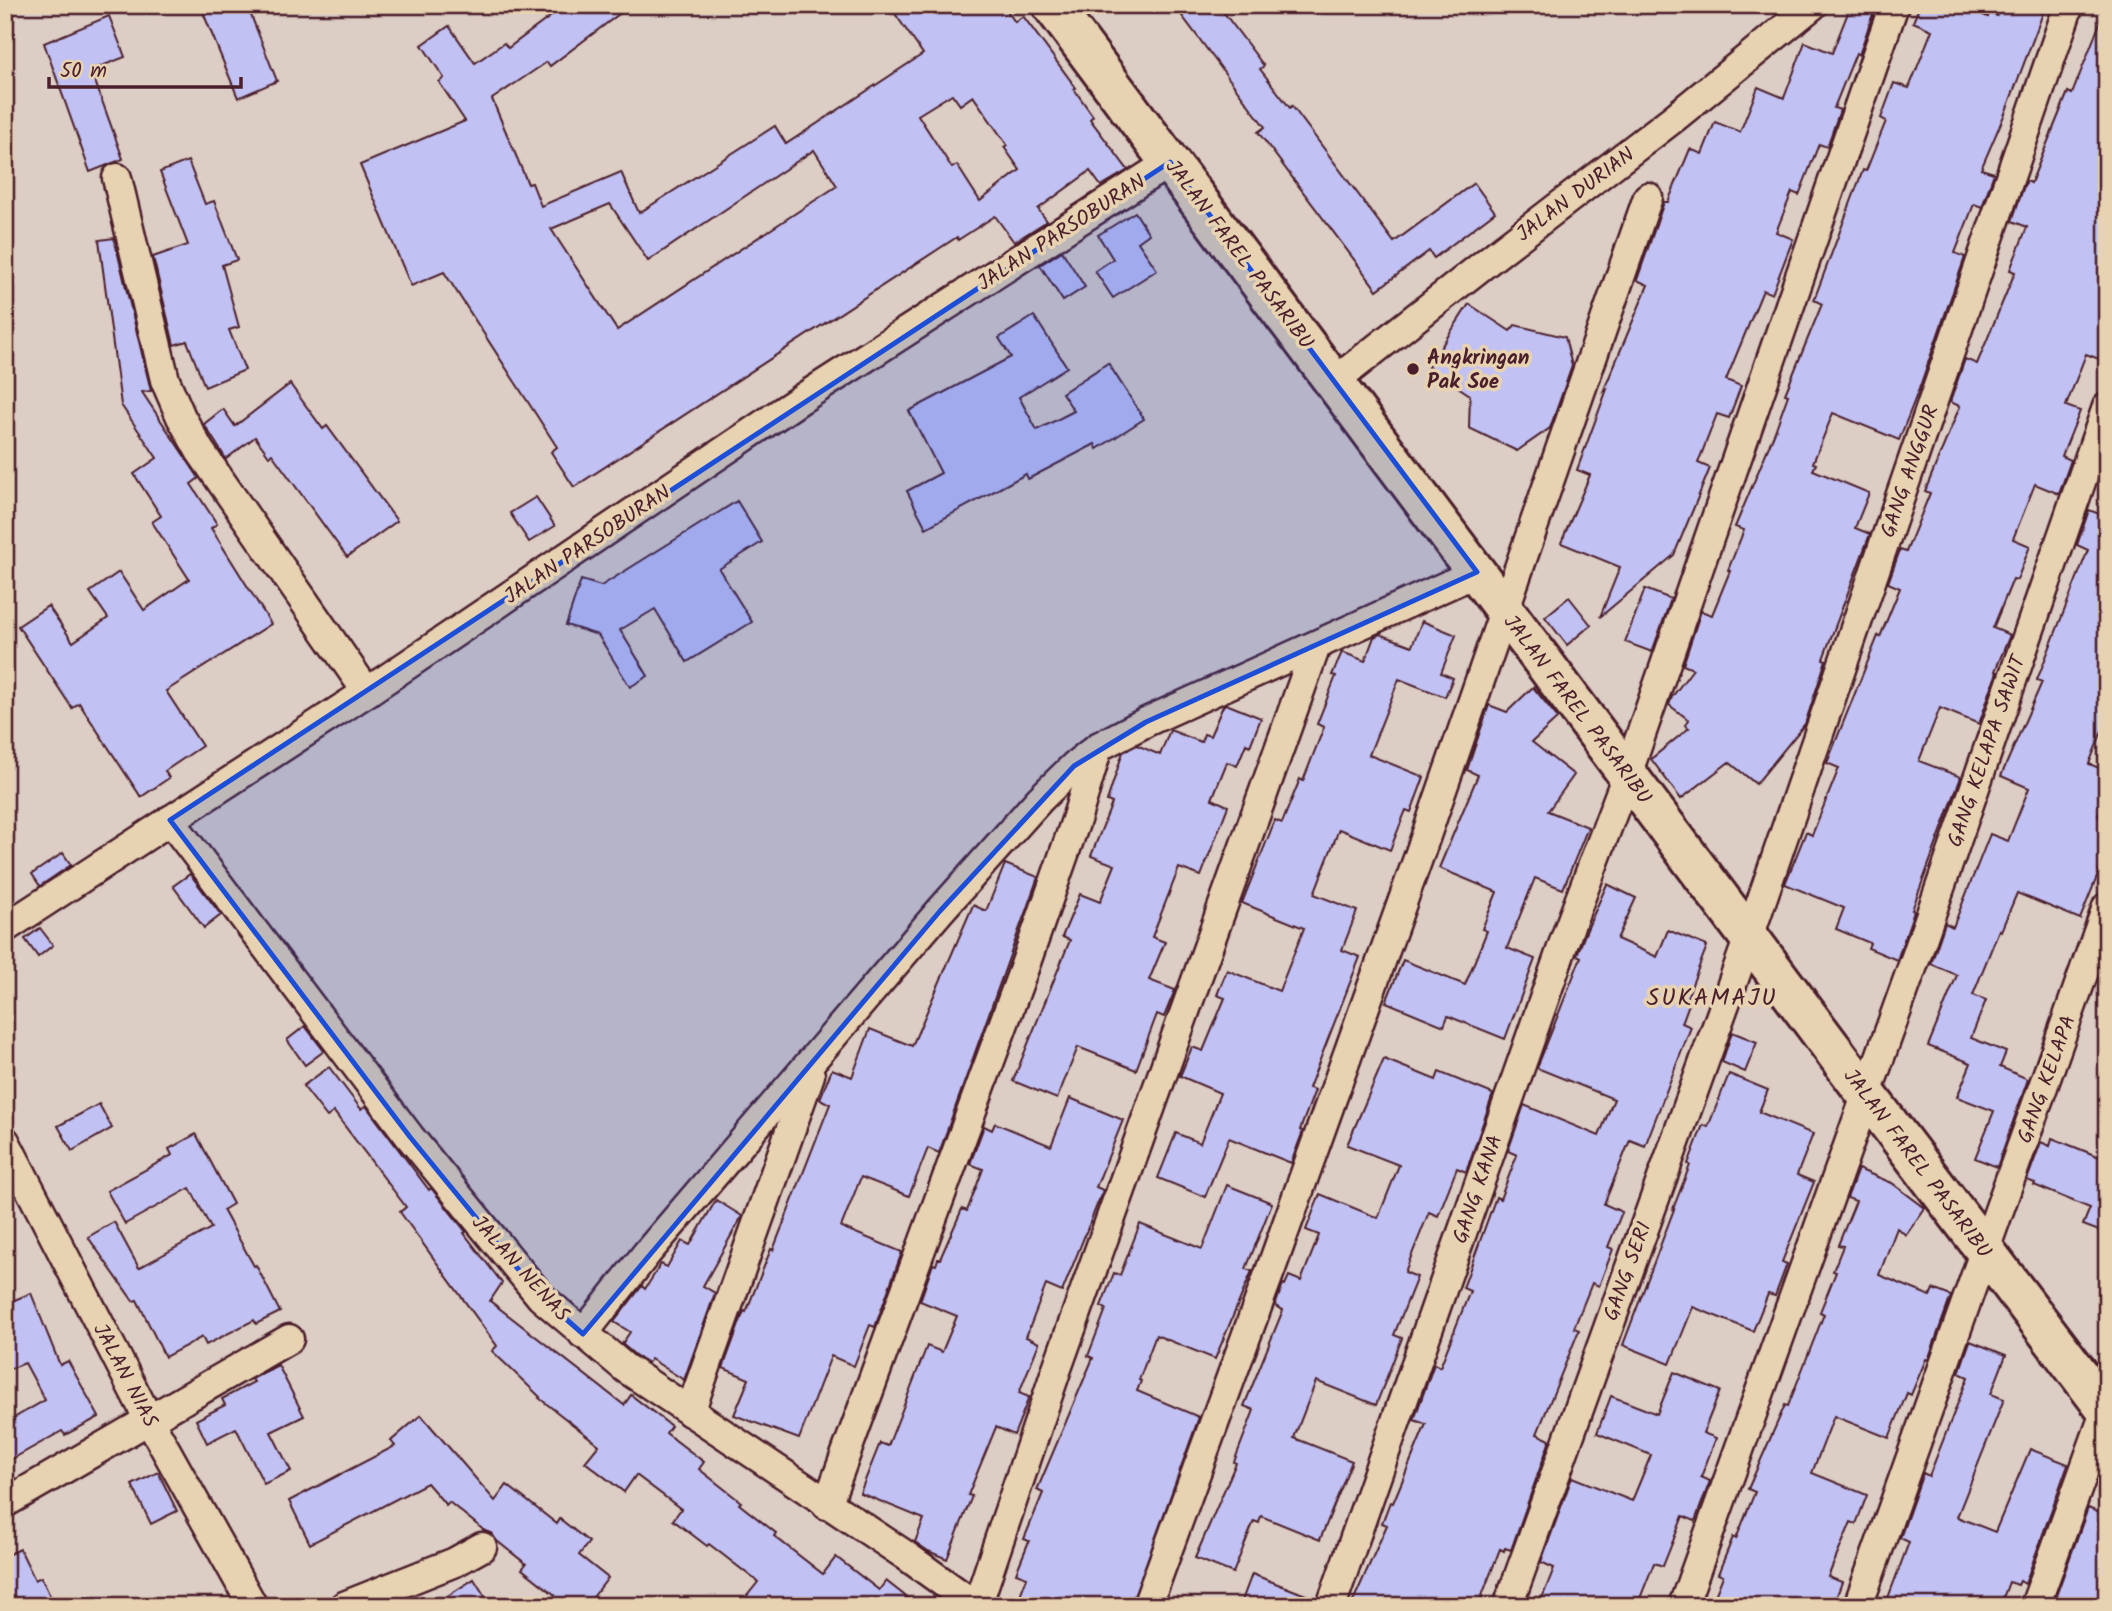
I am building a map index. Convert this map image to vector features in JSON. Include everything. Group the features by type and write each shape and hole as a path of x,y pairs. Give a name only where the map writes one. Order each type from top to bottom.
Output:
{"street":[{"name":"JALAN FAREL PASARIBU","path":"1052,5 1867,1095 2107,1409"},
{"name":"JALAN DURIAN","path":"1335,381 1481,265 1674,118 1813,5"},
{"name":"GANG KANA","path":"1331,1606 1569,928 1627,775 1894,5"},
{"name":"GANG ANGGUR","path":"1749,937 2069,5"},
{"name":"JALAN PARSOBURAN","path":"5,928 367,692 801,399 1170,162"},
{"path":"117,178 165,380 181,417 200,451 367,692"},
{"path":"1147,1606 1277,1253 1648,197"},
{"name":"GANG KELAPA SAWIT","path":"1684,1606 1867,1095 2107,407"},
{"path":"583,1334 647,1253 940,911 1040,799 1074,766 1098,747 1146,722 1477,572"},
{"path":"977,1606 1061,1358 1316,646"},
{"path":"827,1505 1027,958 1076,820 1098,747"},
{"name":"JALAN NENAS","path":"170,820 410,1137 541,1297 625,1368 977,1606"},
{"name":"GANG KELAPA","path":"1858,1606 2107,907"},
{"name":"GANG SERI","path":"1508,1606 1749,937"},
{"path":"690,1412 815,1059"},
{"name":"JALAN NIAS","path":"5,1141 148,1418 253,1606"},
{"path":"5,1503 289,1339"},
{"path":"2035,1606 2107,1409"},
{"path":"344,1606 455,1562 482,1547"}],"highlighted area":[{"path":"1170,162 1477,572 1146,722 1074,766 940,911 583,1334 541,1297 410,1137 170,820"}],"building":[{"path":"200,5 247,5 277,81 238,98"},
{"path":"566,5 631,5 550,66 547,62 492,99 528,184 532,183 541,206 621,172 639,213 775,126 786,144 923,54 889,5 1003,5 1015,22 1023,16 1076,88 1074,89 1093,116 1090,119 1128,170 1101,186 1090,171 1038,209 1047,221 1014,242 995,216 958,240 957,237 574,487 551,452 557,447 444,272 411,286 360,165 465,121 439,82 444,78 422,45 449,26 475,63 504,43 508,48","holes":["952,94 960,105 973,96 1007,145 1004,147 1020,170 980,201 957,165 952,168 918,115","814,150 837,186 617,330 551,229 610,204 648,261"]},
{"path":"1174,5 1218,5 1264,66 1260,69 1290,108 1292,106 1394,242 1474,183 1495,212 1434,258 1429,251 1377,290 1258,132 1265,127"},
{"path":"1851,5 1876,5 1859,55 1856,53 1834,108 1840,110 1827,147 1819,144 1799,195 1792,192 1776,232 1793,239 1772,294 1763,290 1726,380 1741,386 1729,418 1717,414 1698,463 1710,468 1674,555 1600,617 1620,567 1561,543 1590,475 1577,470 1607,389 1603,392 1648,285 1637,280 1664,202 1668,202 1690,149 1702,154 1715,122 1740,132 1758,87 1784,98 1805,42 1832,53"},
{"path":"1920,5 1960,5 1988,17 1989,13 1997,16 2001,5 2046,5 1981,169 1994,173 1982,207 1974,204 1955,253 1965,257 1899,440 1833,413 1813,463 1816,464 1813,470 1869,493 1855,528 1870,534 1823,659 1826,660 1805,724 1756,784 1729,762 1681,799 1651,759 1689,728 1685,725 1689,720 1669,705 1693,669 1683,665 1701,611 1712,615 1730,571 1728,570 1744,530 1735,527 1774,434 1788,395 1785,394 1822,304 1814,300 1863,170 1866,171 1886,121 1881,118 1894,83 1909,88 1932,30 1913,22"},
{"path":"2105,10 2107,362 2086,354 2066,406 2080,411 2062,456 2071,460 2059,494 2035,484 2013,539 2030,546 2017,580 2013,579 1993,628 2010,635 1995,671 1997,672 1979,724 1940,708 1919,761 1961,777 1912,910 1914,911 1897,960 1868,948 1870,943 1836,929 1844,908 1785,884 1806,832 1812,835 1839,768 1827,763 1900,588 1888,583 1900,550 1906,552 1930,493 1925,491 1960,406 1950,402 1965,359 1977,364 2015,272 2010,270 2027,227 2012,221 2024,186 2027,181 2031,183 2068,92 2072,94"},
{"path":"109,16 125,57 91,70 123,159 90,172 44,43"},
{"path":"188,161 205,204 214,201 237,260 222,265 239,327 229,330 245,370 205,387 187,341 174,345 153,257 188,245 160,172"},
{"path":"1135,212 1149,234 1138,242 1157,270 1113,298 1095,271 1113,259 1098,235"},
{"path":"114,238 151,391 142,392 199,478 191,484 217,524 211,528 271,624 166,691 202,746 165,771 169,778 141,797 79,703 72,708 18,626 48,606 73,642 108,618 90,592 119,572 144,610 189,579 152,522 161,516 134,474 157,458 121,405 99,240"},
{"path":"1062,251 1085,287 1063,301 1040,265"},
{"path":"1469,304 1510,331 1515,325 1565,337 1572,366 1550,428 1517,451 1469,428 1470,395 1428,367"},
{"path":"1034,316 1067,367 1019,397 1037,430 1074,411 1062,393 1108,363 1144,419 1097,449 1095,444 1028,479 1026,474 926,528 907,491 941,473 909,411 1011,357 999,338"},
{"path":"290,384 323,429 327,426 397,521 347,557 272,454 269,456 255,437 226,459 204,424 223,409 235,426"},
{"path":"536,497 555,526 529,542 510,513"},
{"path":"737,501 762,542 719,569 752,622 687,662 655,609 620,630 648,676 630,687 598,635 566,625 581,580 601,586"},
{"path":"2107,506 2107,718 2089,764 2107,771 2107,794 2098,816 2107,819 2107,852 2080,919 2017,893 1973,995 1986,1000 1971,1038 2006,1052 2000,1067 2028,1079 1997,1167 1975,1158 1994,1111 1957,1097 1971,1063 1928,1046 1957,975 1931,964 1945,923 1953,927 1990,834 2008,841 2029,788 2001,776 2042,682 2037,680 2088,550 2077,545 2089,510 2102,515"},
{"path":"1645,589 1671,599 1652,652 1625,642"},
{"path":"1569,597 1591,625 1567,645 1545,617"},
{"path":"1422,621 1456,635 1441,673 1453,678 1445,697 1399,679 1369,755 1424,777 1411,812 1406,810 1390,850 1339,829 1314,894 1357,911 1342,950 1360,957 1309,1088 1315,1090 1291,1163 1229,1138 1205,1197 1158,1178 1176,1133 1200,1143 1220,1093 1180,1076 1192,1047 1203,1051 1225,998 1217,995 1227,970 1279,991 1304,928 1242,903 1275,820 1282,823 1300,779 1303,781 1324,727 1317,724 1336,676 1332,675 1342,652 1365,661 1374,637 1380,634 1412,646"},
{"path":"1533,687 1558,718 1532,742 1574,775 1548,811 1588,827 1563,889 1535,878 1507,948 1535,959 1505,1039 1448,1016 1444,1026 1386,1002 1403,960 1465,985 1487,931 1482,929 1497,892 1439,868 1478,775 1467,770 1489,705 1507,712"},
{"path":"1226,704 1261,718 1250,746 1246,744 1237,766 1227,762 1212,799 1228,806 1201,876 1179,868 1152,937 1165,942 1149,980 1175,990 1164,1017 1157,1014 1136,1070 1078,1047 1057,1099 1013,1081 1070,940 1062,937 1080,894 1100,902 1115,865 1091,856 1112,803 1107,801 1123,752 1137,745 1160,755 1170,730 1201,742 1204,734 1210,736"},
{"path":"63,853 71,865 40,886 32,874"},
{"path":"1005,864 1038,877 939,1153 928,1148 909,1196 861,1177 841,1227 902,1252 875,1327 870,1325 854,1366 831,1356 799,1439 734,1415 749,1379 723,1368 830,1104 820,1099 832,1069 852,1077 870,1029 912,1046 973,905 986,911"},
{"path":"190,874 221,915 204,928 173,886"},
{"path":"1607,884 1636,898 1617,939 1657,957 1668,930 1707,946 1686,1000 1690,1001 1682,1023 1691,1027 1645,1146 1630,1140 1604,1204 1622,1212 1608,1247 1613,1249 1599,1286 1592,1283 1574,1328 1579,1330 1537,1434 1550,1440 1511,1550 1500,1549 1478,1606 1351,1606 1387,1525 1382,1523 1390,1502 1393,1503 1426,1424 1414,1420 1434,1364 1440,1367 1470,1291 1463,1288 1496,1197 1500,1199 1517,1155 1508,1151 1524,1105 1599,1136 1614,1099 1537,1068 1581,957 1577,955"},
{"path":"40,928 53,945 38,957 25,939"},
{"path":"305,1026 324,1051 305,1065 287,1040"},
{"path":"1732,1032 1757,1042 1745,1072 1722,1062"},
{"path":"1384,1059 1436,1080 1439,1072 1493,1094 1466,1172 1457,1168 1438,1216 1429,1212 1405,1272 1417,1277 1394,1335 1402,1338 1376,1405 1316,1381 1294,1438 1352,1461 1320,1540 1261,1516 1259,1523 1254,1521 1233,1573 1195,1558 1236,1463 1234,1462 1254,1410 1244,1406 1283,1310 1275,1306 1283,1284 1285,1285 1289,1276 1301,1281 1319,1235 1306,1230 1320,1194 1378,1218 1399,1165 1347,1145"},
{"path":"329,1067 361,1109 366,1106 429,1190 431,1188 466,1232 464,1233 502,1283 490,1301 624,1405 631,1395 671,1426 666,1433 704,1462 699,1469 776,1533 774,1536 823,1574 836,1557 879,1590 886,1581 918,1606 739,1606 758,1582 673,1520 681,1509 636,1475 624,1492 585,1462 599,1445 539,1398 492,1351 497,1346 400,1212 406,1207 334,1112 327,1117 303,1086"},
{"path":"1729,1074 1768,1090 1759,1112 1813,1134 1797,1175 1814,1182 1782,1262 1787,1264 1775,1296 1768,1294 1753,1331 1693,1307 1670,1364 1623,1345 1703,1125 1708,1127"},
{"path":"1070,1098 1123,1120 1096,1187 1103,1190 1062,1292 1046,1285 1026,1337 1039,1343 1019,1393 1029,1397 1014,1435 996,1427 968,1495 972,1496 947,1559 915,1542 924,1519 860,1493 880,1443 888,1446 927,1346 942,1352 957,1316 920,1301 933,1264 936,1265 940,1259 962,1209 967,1211 983,1169 970,1164 984,1126 992,1130 995,1123 1051,1146"},
{"path":"99,1104 112,1128 72,1151 58,1126"},
{"path":"196,1134 233,1204 223,1210 280,1312 256,1324 254,1320 206,1345 202,1337 165,1357 137,1300 133,1301 88,1237 114,1222 139,1268 211,1228 190,1188 125,1224 107,1191 172,1155 169,1149"},
{"path":"2052,1138 2107,1160 2107,1234 2083,1225 2090,1208 2027,1180 2041,1142 2050,1146"},
{"path":"1858,1169 1892,1183 1925,1208 1906,1235 1897,1228 1879,1275 1930,1296 1933,1289 1951,1296 1928,1360 1926,1359 1911,1395 1907,1393 1889,1438 1834,1416 1812,1473 1867,1495 1856,1524 1851,1522 1828,1577 1842,1582 1833,1606 1711,1606 1723,1576 1718,1574 1755,1492 1748,1489 1785,1405 1788,1406 1824,1314 1820,1312 1843,1246 1838,1245 1856,1201 1847,1198"},
{"path":"1227,1185 1272,1203 1246,1269 1252,1271 1215,1359 1156,1335 1139,1380 1141,1381 1137,1391 1199,1417 1131,1606 1016,1606 1027,1577 1016,1573 1029,1541 1024,1539 1043,1493 1037,1490 1093,1358 1088,1356 1106,1309 1101,1306 1114,1273 1120,1275 1140,1224 1202,1249"},
{"path":"716,1200 742,1216 703,1286 715,1293 684,1380 651,1359 648,1363 635,1355 622,1344 630,1332 614,1322 642,1286 645,1289 661,1264 667,1267 682,1241 690,1245"},
{"path":"31,1293 60,1365 68,1361 99,1417 65,1435 62,1431 5,1463 5,1423 45,1400 25,1363 5,1371 5,1304"},
{"path":"1970,1341 2006,1355 1991,1394 2004,1399 1957,1517 1995,1532 2030,1449 2068,1464 2025,1584 2020,1581 2018,1585 2009,1582 2000,1606 1885,1606 1909,1542 1900,1538 1923,1473 1929,1476 1968,1377 1959,1373"},
{"path":"278,1365 304,1416 271,1432 291,1471 264,1484 236,1428 207,1443 196,1420 225,1405 222,1399"},
{"path":"1674,1372 1720,1391 1703,1433 1716,1438 1701,1477 1710,1481 1695,1521 1683,1516 1663,1566 1654,1563 1637,1606 1539,1606 1554,1568 1541,1562 1572,1477 1632,1501 1651,1455 1597,1433 1611,1396 1657,1414"},
{"path":"421,1415 495,1501 507,1485 557,1524 560,1519 589,1542 579,1555 608,1578 586,1606 547,1606 555,1595 522,1569 526,1564 491,1533 449,1502 446,1505 427,1483 310,1544 289,1501 395,1446 391,1441"},
{"path":"158,1472 177,1511 151,1524 132,1485"},
{"path":"2088,1508 2107,1516 2107,1606 2081,1606 2056,1596"},
{"path":"20,1549 35,1580 41,1577 55,1606 5,1606 5,1556"},
{"path":"1252,1574 1316,1599 1315,1606 1240,1606"},
{"path":"474,1579 491,1606 432,1606"}],"place":[{"name":"Angkringan Pak Soe","path":"1413,369"}],"district":[{"name":"SUKAMAJU","path":"1712,997"}]}
